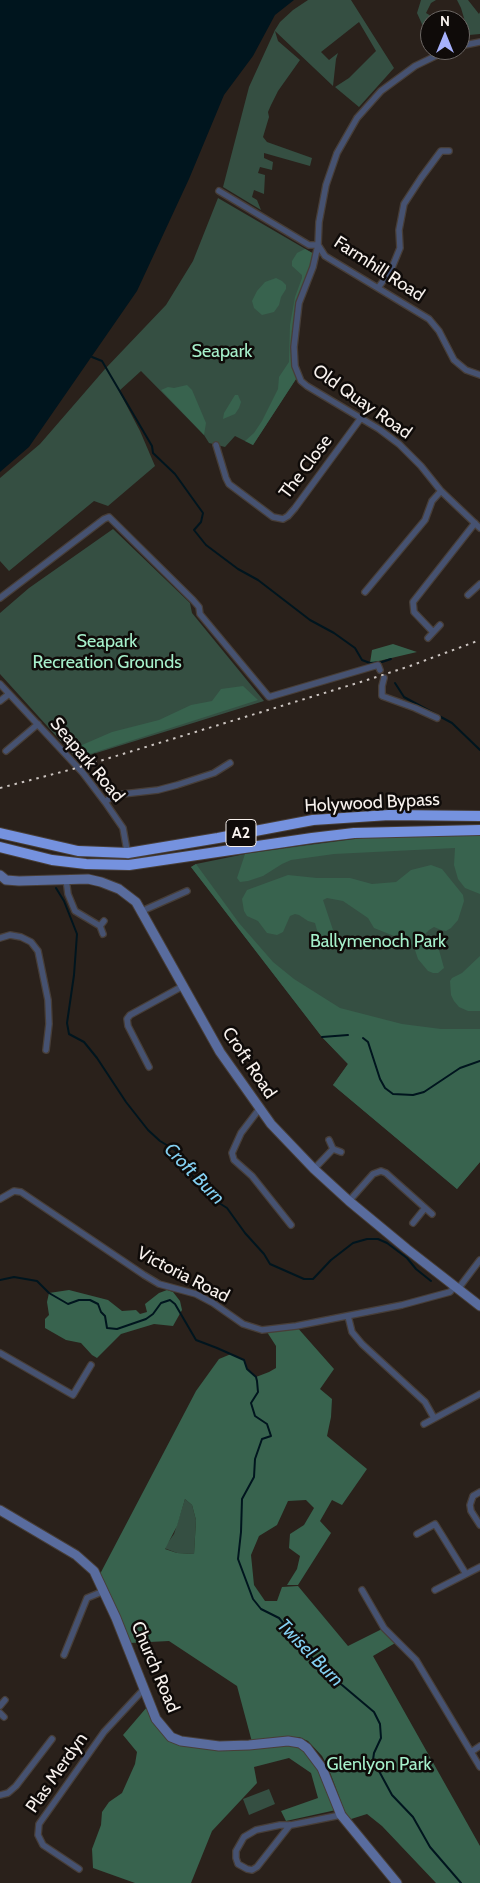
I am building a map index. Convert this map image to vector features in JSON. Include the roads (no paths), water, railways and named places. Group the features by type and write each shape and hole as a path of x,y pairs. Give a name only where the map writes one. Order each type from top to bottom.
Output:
{"highway":[{"name":"Holywood Bypass","path":"2,833 78,851 128,853 199,842 313,820 389,815 480,816"},
{"name":"A2","path":"0,849 36,857 110,866 129,865 354,833 480,830"}],"street":[{"name":"Old Quay Road","path":"427,60 392,82 371,101 354,123 336,153 326,185 313,267 299,303 294,347 295,366 301,381 307,386 379,429 399,444 421,466 441,491 480,528"},
{"path":"378,288 391,270 400,248 399,230 404,204 420,178 441,151 449,151"},
{"name":"Farmhill Road","path":"219,191 309,245 318,245 326,256 433,323 454,360 466,370 480,375"},
{"name":"The Close","path":"216,445 226,478 230,484 273,517 283,519 295,508 361,418"},
{"path":"365,592 426,520 432,501 441,491"},
{"path":"0,598 104,519 110,517 193,600 200,614 268,698 378,665 380,670"},
{"path":"433,632 414,612 413,602 462,541 474,523"},
{"path":"468,595 480,584"},
{"path":"428,638 440,625"},
{"path":"384,678 382,696 437,718"},
{"name":"Seapark Road","path":"0,684 83,773 105,802 123,828 129,865"},
{"path":"0,701 9,694"},
{"path":"6,751 38,724"},
{"path":"105,802 114,795 158,790 177,785 214,773 230,763"},
{"path":"224,767 228,773"},
{"path":"0,849 2,833"},
{"name":"Croft Road","path":"0,875 6,880 19,881 88,879 111,885 136,902 220,1052 271,1124 314,1169 349,1201 480,1306"},
{"path":"66,879 68,894 75,911 102,923 103,934"},
{"path":"142,912 187,890"},
{"path":"0,938 10,935 22,937 31,942 38,951 48,1000 49,1024 46,1050"},
{"path":"149,1067 128,1026 127,1019 130,1015 183,986"},
{"path":"260,1108 241,1133 232,1153 234,1160 252,1176 291,1224"},
{"path":"329,1140 330,1146 340,1152"},
{"path":"314,1169 333,1149"},
{"path":"349,1201 373,1174 381,1171 386,1173 432,1214"},
{"name":"Victoria Road","path":"0,1199 14,1191 21,1192 159,1284 196,1294 213,1303 243,1324 262,1330 348,1316 450,1292 456,1288"},
{"path":"413,1222 425,1208"},
{"path":"456,1288 480,1260"},
{"path":"348,1316 352,1332 362,1344 425,1402 434,1418"},
{"path":"0,1353 73,1396 91,1365"},
{"path":"424,1424 480,1394"},
{"path":"480,1492 473,1496 470,1505 471,1511 480,1525"},
{"name":"Church Road","path":"0,1510 89,1565 94,1571 127,1645 143,1690 156,1719 171,1737 182,1741 219,1746 288,1741 300,1743 307,1748 322,1768 341,1815 397,1883"},
{"path":"417,1534 435,1524 466,1574"},
{"path":"435,1590 480,1567"},
{"path":"362,1590 384,1628 416,1660 480,1767"},
{"path":"64,1655 87,1598 104,1591"},
{"name":"Plas Merdyn","path":"79,1869 43,1845 38,1835 39,1824 104,1732 143,1690"},
{"path":"0,1706 5,1700"},
{"path":"0,1796 12,1790 52,1739"},
{"path":"471,1752 480,1746"},
{"path":"290,1825 257,1867 252,1870 238,1864 236,1851 244,1837 256,1830 341,1815"}],"water":[{"path":"0,0 294,0 275,15 253,56 224,95 189,179 137,291 29,447 0,472"}],"waterway":[{"path":"92,357 102,361 152,446 153,453 175,474 203,513 201,522 194,530 206,545 238,569 258,580 310,620 334,633 355,648 362,660 370,663 391,659"},
{"path":"395,683 404,697 452,723 480,750"},
{"name":"Croft Burn","path":"56,888 64,901 77,934 74,975 67,1023 69,1034 84,1042 148,1130 160,1141 175,1150 197,1182 216,1201 227,1208 270,1264 304,1279 313,1279 331,1260 353,1243 367,1239 378,1239 387,1243 407,1258 416,1269 431,1281"},
{"path":"322,1037 348,1035"},
{"path":"363,1038 368,1042 380,1079 385,1088 393,1094 413,1095 424,1092 460,1068 480,1061"},
{"name":"Twisel Burn","path":"0,1280 14,1277 37,1281 49,1293 68,1304 79,1300 90,1300 98,1304 105,1316 107,1328 117,1329 146,1319 153,1314 161,1303 170,1300 175,1304 196,1340 244,1360 247,1369 256,1377 257,1381 258,1392 251,1403 255,1416 267,1424 271,1436 262,1439 255,1459 254,1477 242,1499 238,1559 253,1599 261,1609 279,1618 327,1676 342,1685 374,1712 380,1724 381,1738 373,1760 392,1795 413,1817 430,1847 461,1883"}],"railway":[{"path":"0,788 73,769 364,681 480,640"}],"park label":[{"name":"Seapark","path":"222,352"},
{"name":"Seapark Recreation Grounds","path":"107,652"},
{"name":"Ballymenoch Park","path":"378,942"},
{"name":"Glenlyon Park","path":"379,1765"}]}
